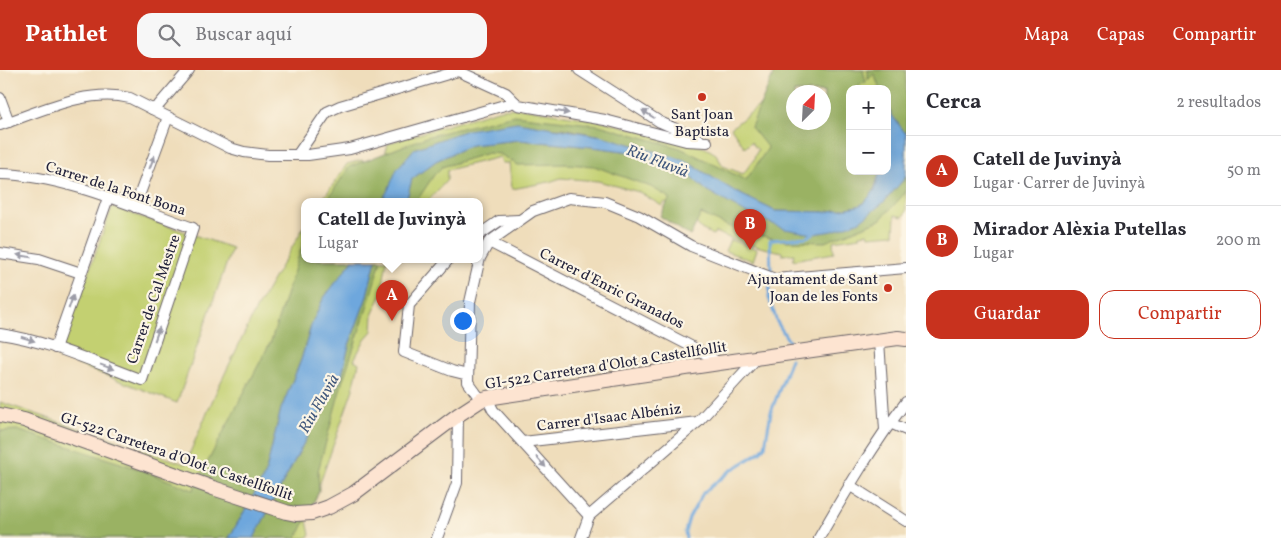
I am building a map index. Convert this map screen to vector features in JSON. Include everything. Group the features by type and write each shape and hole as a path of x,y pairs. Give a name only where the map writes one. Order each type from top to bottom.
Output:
{"street":[{"path":"152,109 158,106 189,70"},
{"path":"298,154 326,112 340,106 458,71 506,93 518,105 605,120 686,141 707,142 660,122 580,70"},
{"path":"0,98 4,124 78,98 118,96 130,98 230,148 268,155 308,155 350,150 515,102"},
{"path":"135,207 168,117"},
{"name":"Carrer de la Font Bona","path":"0,174 30,176 54,182 108,198 194,228"},
{"path":"0,334 18,336 55,348 108,198"},
{"path":"483,253 489,242 533,211 569,198 605,202 639,216 691,246 775,279 906,268"},
{"path":"483,232 499,221 520,220"},
{"name":"Carrer de Cal Mestre","path":"55,348 142,380 194,228"},
{"name":"Carrer d'Enric Granados","path":"489,242 706,354 719,363"},
{"path":"0,253 39,259 81,273"},
{"path":"445,263 409,305 404,352 452,371 468,375"},
{"path":"479,263 470,302 468,382 589,516"},
{"name":"GI-522 Carretera d'Olot a Castellfollit","path":"0,415 24,420 213,488 296,514 319,511 353,494 458,415 484,399 719,363 906,338"},
{"path":"879,341 887,426"},
{"path":"581,538 589,516 698,422 757,358"},
{"path":"819,538 849,485 887,426 906,402"},
{"path":"438,538 457,483 458,415"},
{"name":"Carrer d'Isaac Albéniz","path":"523,442 698,422"},
{"path":"887,426 906,430"},
{"path":"849,485 906,521"}],"green space":[{"path":"768,70 863,70 866,82 861,85 846,85 846,175 879,175 874,191 864,203 858,206 825,212 775,211 736,192 684,160 602,136 562,128 467,130 388,190 383,198 329,198 349,167 429,136 514,115 599,125 680,148 746,180 768,148 751,127 773,75"},
{"path":"784,70 882,70 906,89 906,211 903,217 895,215 894,234 869,236 868,233 860,234 860,237 833,241 834,253 793,260 794,254 782,255 782,252 756,246 715,232 713,235 701,229 694,220 665,202 662,206 639,192 598,181 561,178 512,189 509,163 502,163 500,157 447,170 447,180 431,198 324,198 347,164 362,160 366,162 385,154 388,144 395,141 501,109 521,108 602,121 706,148 716,154 723,166 743,174 755,158 758,150 751,142 745,148 731,128 778,91"},
{"path":"868,70 906,70 906,134 891,113 891,85 878,85 874,74 868,80"},
{"path":"519,140 631,152 687,173 706,190 785,229 884,202 904,179 906,173 906,192 880,220 825,242 786,241 739,231 701,214 690,236 660,216 670,198 651,187 594,166 566,164 518,165 500,154 488,153 442,167 434,175 419,198 407,198 412,179 436,161 471,145"},
{"path":"112,207 232,248 177,403 58,357"},
{"path":"301,232 301,263 386,263 381,296 373,313 372,331 365,339 354,360 359,363 353,389 307,520 310,535 306,538 0,538 0,402 185,464 217,390 257,307"},
{"path":"730,240 757,249 753,261 725,251"},
{"path":"301,249 301,263 351,263 323,299 311,326 301,360 281,409 265,475 229,538 0,538 0,431 17,430 139,469 193,490 271,341"},
{"path":"375,263 380,263 342,383 318,471 319,491 299,534 295,538 254,538 319,414 341,379 349,345 366,299"}],"water":[{"name":"Riu Fluvià","path":"891,114 906,134 906,173 904,179 884,202 860,221 833,231 813,234 785,229 746,213 706,190 687,173 631,152 519,140 471,145 436,161 412,179 407,198 383,198 397,169 414,149 467,130 517,122 602,136 684,160 736,192 775,211 825,212 858,206 864,203 874,191 879,175 891,175"},
{"name":"Riu Fluvià","path":"351,263 375,263 366,299 349,345 341,379 319,414 254,538 229,538 265,475 281,409 301,360 311,326 323,299"}],"waterway":[{"path":"771,272 770,240 807,237 814,233"},
{"path":"770,282 769,298 777,322 790,343"},
{"path":"686,538 685,532 689,518 703,493 730,471 760,452 765,446 771,412 791,359"}],"place":[{"name":"Sant Joan Baptista","path":"702,97"},
{"name":"Mirador Alèxia Putellas","path":"750,250"},
{"name":"Ajuntament de Sant Joan de les Fonts","path":"888,288"},
{"name":"Catell de Juvinyà","path":"392,321"}]}
